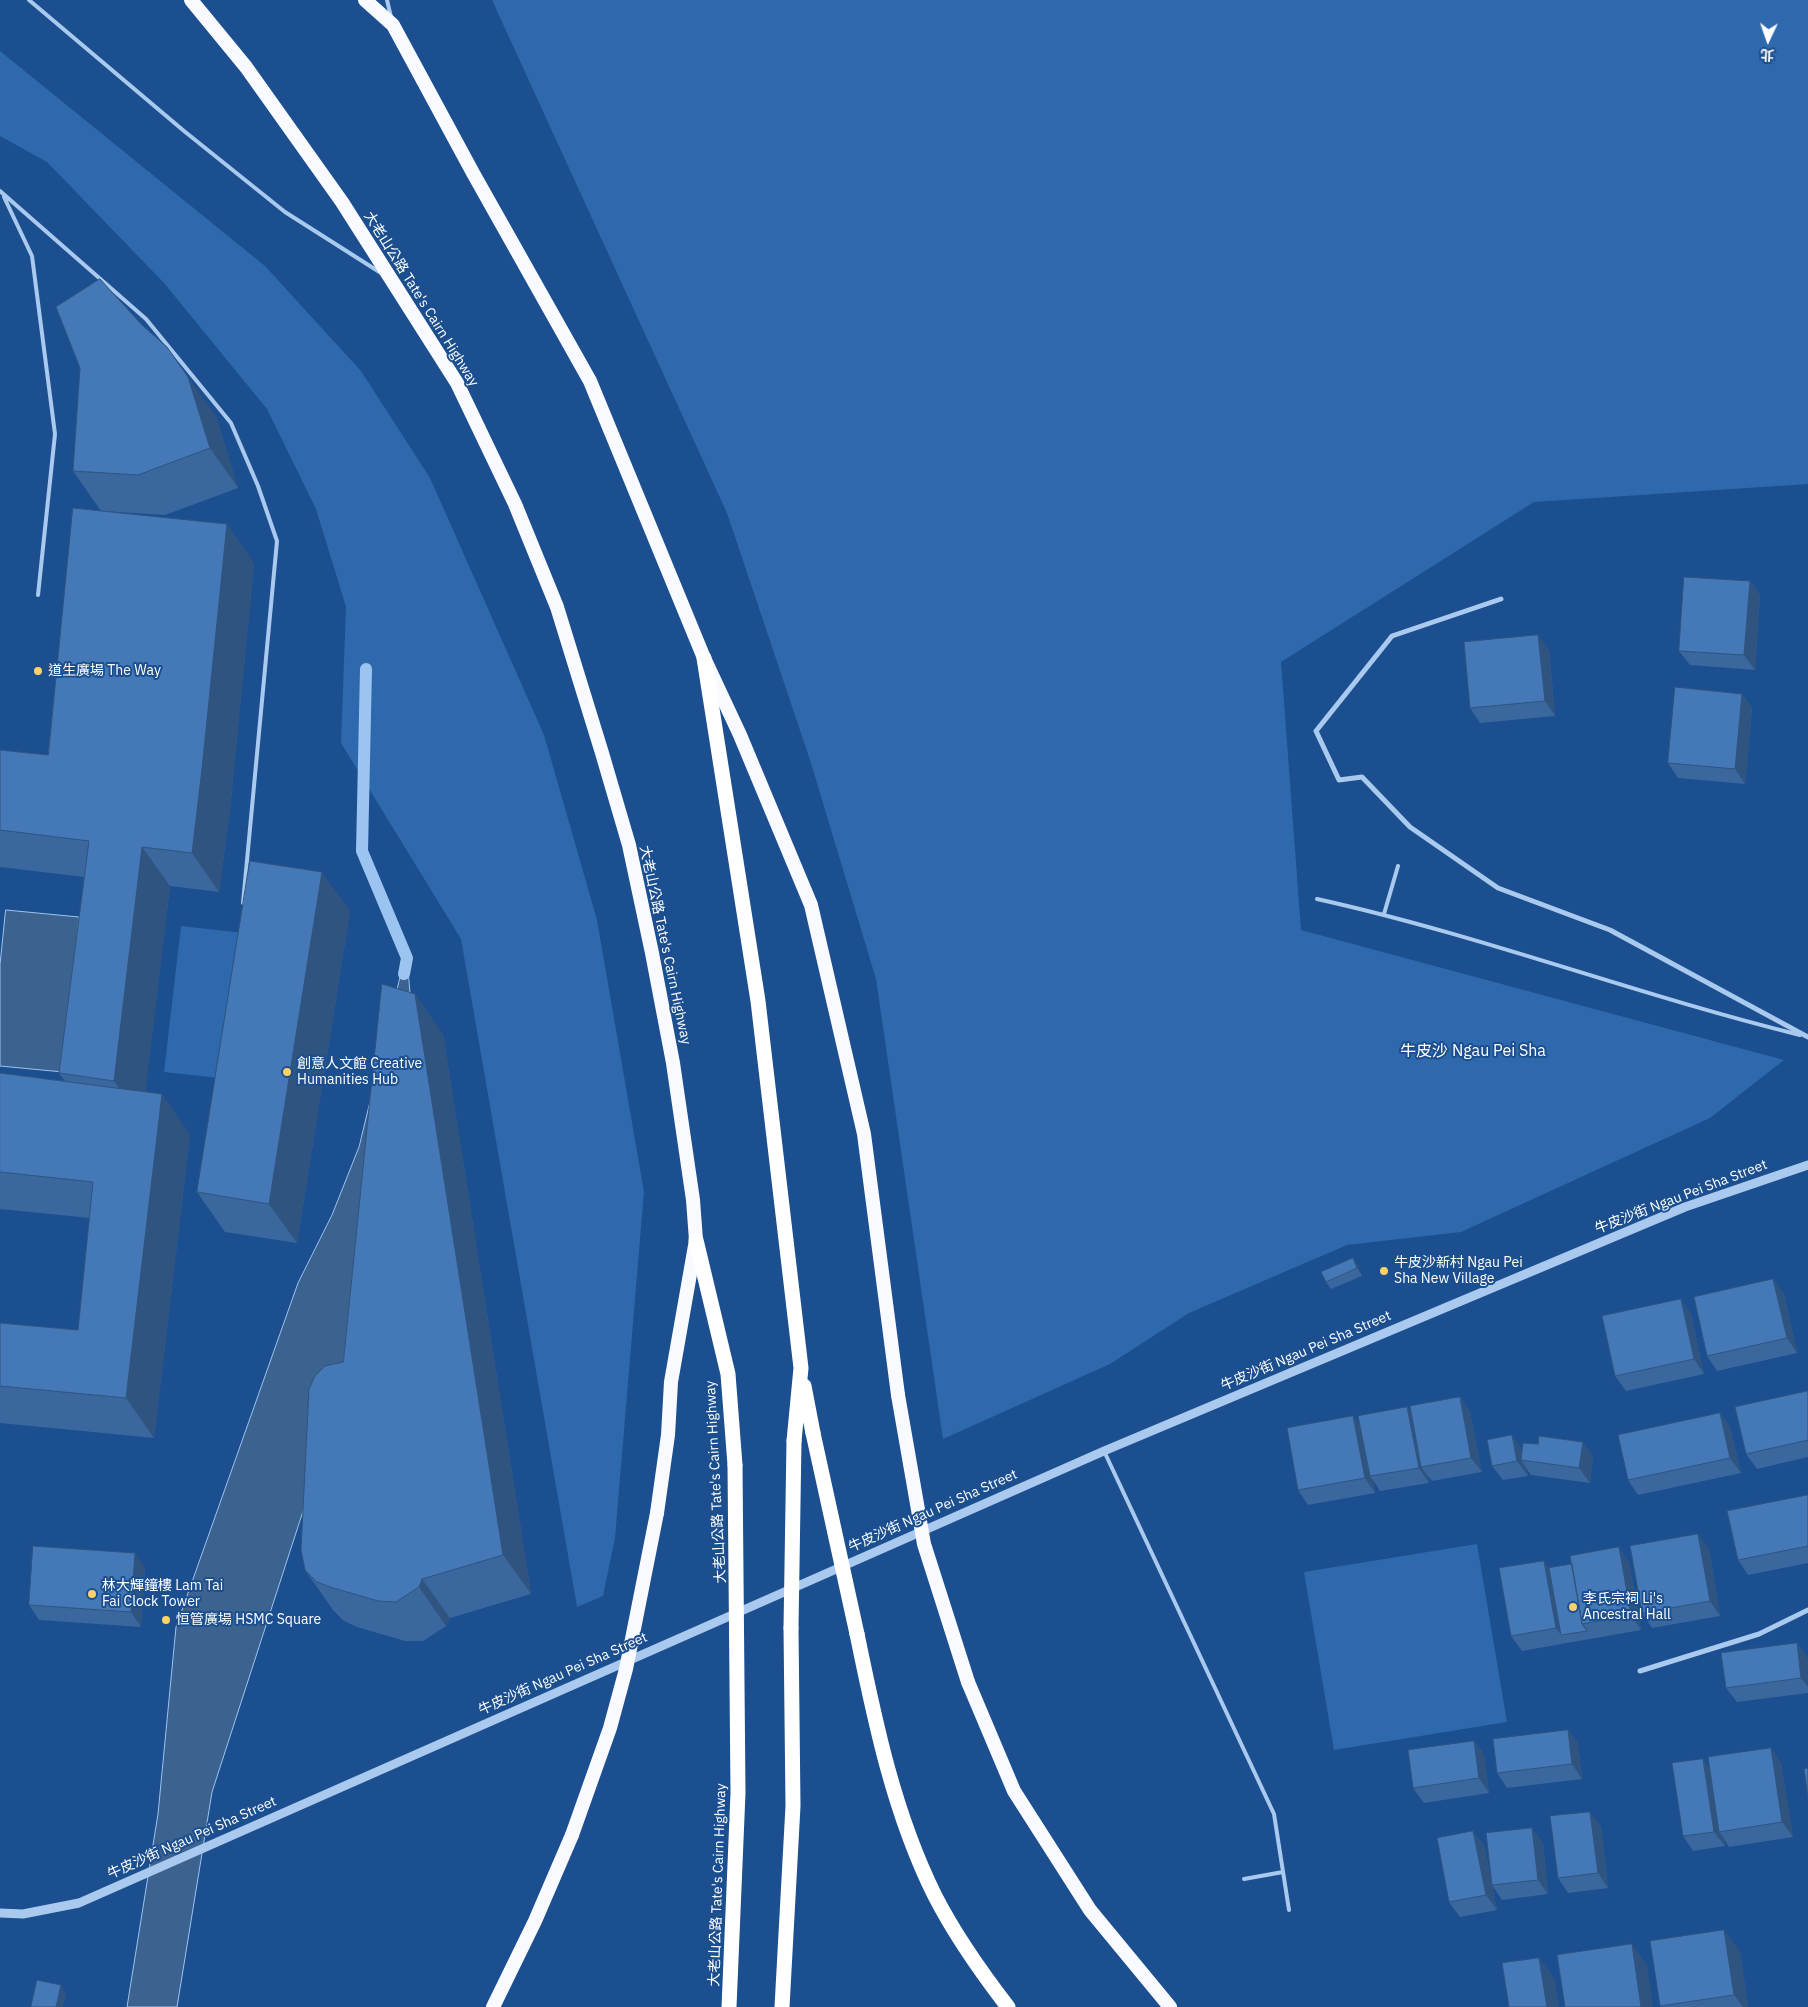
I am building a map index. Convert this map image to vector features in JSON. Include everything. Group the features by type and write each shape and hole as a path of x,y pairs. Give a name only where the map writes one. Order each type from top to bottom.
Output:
{"highway":[{"name":"大老山公路 Tate's Cairn Highway","path":"191,0 252,75 342,202 457,383 515,504 557,607 629,845 672,1063 693,1200 696,1240 728,1374 735,1465 738,1793 729,2007"},
{"path":"365,0 393,25 473,173 590,380 704,658 740,735 811,905 864,1134 898,1395 924,1544 968,1682 1014,1791 1090,1910 1170,2007"},
{"path":"704,658 758,1001 801,1368 813,1433 873,1709 902,1814 935,1895 983,1975 1008,2007"},
{"path":"493,2007 535,1921 572,1835 610,1728 626,1669 656,1513 668,1435 671,1382 696,1240"},
{"path":"782,2007 793,1797 791,1628 794,1440 801,1368"}],"street":[{"path":"1501,599 1392,636 1316,731 1339,780 1362,777 1410,827 1498,888 1610,930 1808,1036"},
{"name":"牛皮沙街 Ngau Pei Sha Street","path":"0,1913 24,1914 79,1903 1104,1451 1685,1207 1808,1165"},
{"path":"1640,1671 1759,1634 1808,1610"}],"lane":[{"path":"29,0 184,131 285,212 391,280"},
{"path":"387,0 393,25"},
{"path":"2,193 32,256 55,434 38,595"},
{"path":"2,193 146,319 231,423 258,486 277,541 243,903"},
{"path":"1384,914 1398,866"},
{"path":"1317,898 1384,914 1731,1018 1808,1036"},
{"path":"1104,1451 1274,1814 1289,1910"},
{"path":"1244,1879 1283,1872"}],"shaded area":[{"path":"492,0 1808,0 1808,484 1534,502 1281,662 1301,930 1784,1060 1710,1118 1461,1232 1347,1245 1189,1313 1110,1364 943,1439 876,979 810,760 727,513"},
{"path":"0,51 265,266 361,371 430,478 544,735 597,920 644,1192 615,1538 603,1596 577,1607 461,939 341,743 346,607 316,509 267,409 164,283 47,162 0,136"},
{"path":"6,910 79,917 63,1072 0,1066 0,965"},
{"path":"181,926 244,933 227,1079 164,1072"},
{"path":"405,958 407,958 415,1051 374,1292 212,1792 177,2007 127,2007 158,1814 176,1627 298,1283 332,1215 359,1147"},
{"path":"1477,1544 1507,1722 1334,1750 1304,1572"}],"building":[{"path":"100,279 142,325 167,347 188,377 210,448 138,475 73,471 80,368 56,307"},
{"path":"73,508 227,524 192,853 142,847 114,1081 59,1073 89,841 0,830 0,750 48,755"},
{"path":"1684,577 1750,581 1744,655 1679,651"},
{"path":"1538,635 1545,701 1470,708 1464,642"},
{"path":"1675,687 1742,694 1735,769 1668,763"},
{"path":"250,861 322,872 269,1204 197,1192"},
{"path":"382,984 415,994 503,1555 422,1579 419,1587 396,1602 378,1601 317,1582 305,1570 301,1550 309,1389 315,1376 325,1366 343,1362"},
{"path":"0,1073 162,1094 126,1398 0,1386 0,1323 78,1330 93,1182 0,1172"},
{"path":"1353,1258 1357,1268 1326,1282 1321,1272"},
{"path":"1773,1279 1787,1338 1707,1356 1694,1297"},
{"path":"1681,1299 1694,1359 1615,1376 1602,1316"},
{"path":"1808,1391 1808,1440 1746,1454 1735,1407"},
{"path":"1460,1397 1471,1458 1421,1467 1410,1406"},
{"path":"1407,1407 1419,1468 1370,1476 1358,1416"},
{"path":"1720,1413 1730,1458 1628,1480 1618,1435"},
{"path":"1353,1416 1365,1478 1298,1490 1287,1428"},
{"path":"1512,1435 1517,1461 1492,1466 1487,1440"},
{"path":"1539,1436 1583,1442 1579,1468 1521,1460 1523,1443 1538,1444"},
{"path":"1808,1495 1808,1546 1738,1560 1727,1511"},
{"path":"1698,1534 1710,1601 1642,1613 1630,1546"},
{"name":"林大輝鐘樓 Lam Tai Fai Clock Tower","path":"33,1546 135,1553 131,1612 29,1605"},
{"path":"1619,1547 1631,1615 1582,1624 1570,1556"},
{"path":"1544,1561 1556,1628 1511,1636 1499,1568"},
{"name":"李氏宗祠 Li's Ancestral Hall","path":"1572,1564 1582,1624 1587,1631 1561,1635 1549,1568"},
{"path":"1797,1643 1801,1678 1726,1688 1721,1653"},
{"path":"1568,1730 1572,1764 1497,1773 1493,1739"},
{"path":"1474,1741 1479,1778 1413,1788 1408,1750"},
{"path":"1771,1748 1782,1822 1719,1832 1708,1757"},
{"path":"1703,1759 1714,1832 1683,1836 1672,1763"},
{"path":"1808,1768 1808,1798 1804,1769"},
{"path":"1590,1812 1598,1873 1558,1878 1550,1816"},
{"path":"1532,1828 1538,1880 1492,1885 1486,1833"},
{"path":"1473,1831 1486,1895 1449,1902 1437,1838"},
{"path":"1724,1930 1734,1995 1660,2006 1650,1941"},
{"path":"1632,1944 1641,2007 1565,2007 1557,1955"},
{"path":"1539,1958 1547,2007 1509,2007 1502,1963"},
{"path":"37,1980 61,1985 56,2007 31,2007"}],"waterway":[{"path":"366,669 362,851 407,958 404,974"}],"place":[{"name":"道生廣場 The Way","path":"38,671"},
{"name":"創意人文館 Creative Humanities Hub","path":"287,1072"},
{"name":"牛皮沙新村 Ngau Pei Sha New Village","path":"1384,1271"},
{"name":"林大輝鐘樓 Lam Tai Fai Clock Tower","path":"92,1594"},
{"name":"李氏宗祠 Li's Ancestral Hall","path":"1573,1607"},
{"name":"恒管廣場 HSMC Square","path":"166,1620"}],"district":[{"name":"牛皮沙 Ngau Pei Sha","path":"1473,1051"}]}
